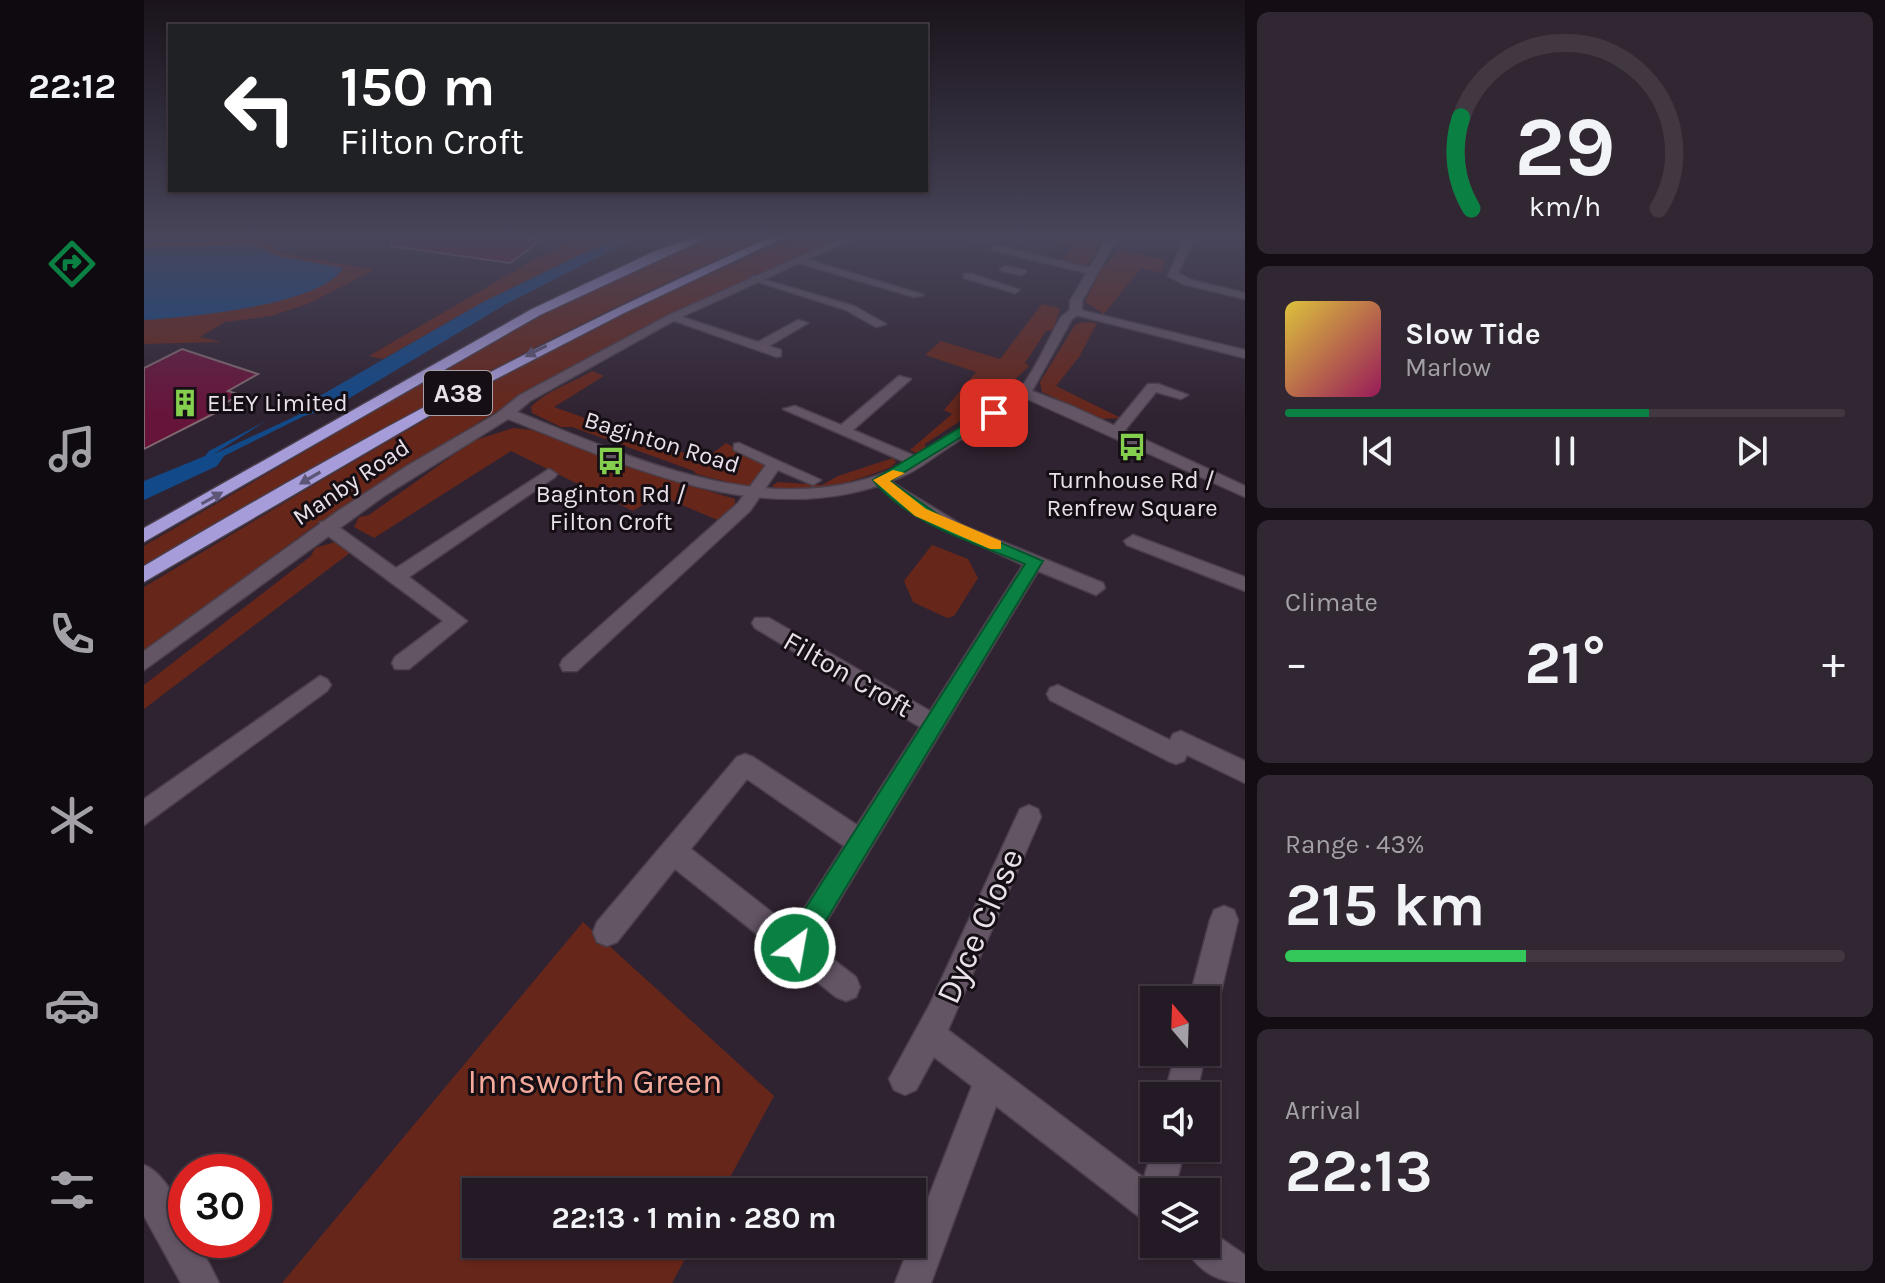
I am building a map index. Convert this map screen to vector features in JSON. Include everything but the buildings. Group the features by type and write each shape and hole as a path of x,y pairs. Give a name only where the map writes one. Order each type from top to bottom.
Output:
{"highway":[{"name":"A38","path":"144,536 536,312 572,295"},
{"name":"A38","path":"144,575 483,378 649,295"}],"street":[{"name":"Manby Road","path":"144,662 326,526 451,444 509,414 536,392 673,317 720,295"},
{"path":"809,295 850,308 881,323"},
{"name":"Baginton Road","path":"509,414 666,472 754,494 816,495 880,480 917,462 1024,393 1067,317 1076,312 1079,295"},
{"path":"1076,312 1245,354"},
{"path":"673,317 777,353"},
{"path":"759,347 802,323"},
{"path":"844,430 904,379"},
{"path":"1116,432 1153,387 1181,395"},
{"path":"1024,393 1245,492"},
{"path":"790,409 917,462"},
{"path":"739,447 813,480"},
{"path":"570,665 754,494 774,465"},
{"path":"396,577 549,474"},
{"path":"880,480 907,503 938,522 1096,588"},
{"path":"326,526 457,621 402,663"},
{"path":"1133,541 1245,584"},
{"name":"Filton Croft","path":"795,948 1035,561"},
{"name":"Filton Croft","path":"762,623 935,725"},
{"path":"144,813 320,685"},
{"path":"1058,694 1176,754 1181,741 1245,772"},
{"path":"607,932 745,764 860,842"},
{"name":"Dyce Close","path":"905,1079 929,1034 1029,817"},
{"path":"673,851 846,987"},
{"path":"1208,986 1224,920"},
{"name":"Dyce Close","path":"929,1034 1140,1195"},
{"path":"913,1283 990,1080"},
{"path":"144,1182 201,1283"},
{"path":"1220,1258 1245,1278"}],"green space":[{"path":"144,295 326,295 271,316 225,322 200,337 222,342 144,344"},
{"path":"474,295 498,295 383,359 369,356"},
{"path":"581,295 641,295 453,391 144,571 144,546 518,327"},
{"path":"664,295 716,295 662,319 487,417 317,524 144,652 144,587 402,434 560,346"},
{"path":"1088,295 1119,295 1104,314 1085,302"},
{"path":"1042,304 1060,308 1053,330 1046,331 1025,363 1029,366 982,412 974,412 925,444 925,449 916,453 910,450 952,414 944,410 976,372 925,355 941,341 1000,359"},
{"path":"1097,323 1079,357 1056,386 1121,418 1101,419 1042,392 1040,382 1075,325"},
{"path":"592,371 604,376 554,407 704,460 726,443 768,467 756,484 747,487 696,474 572,427 561,427 532,413 531,407 544,396"},
{"path":"513,428 532,430 646,472 735,499 735,511 720,521 658,495 633,511 511,451 374,538 354,527 359,517 369,515 473,441"},
{"path":"893,458 896,462 891,467 831,486 797,491 772,486 778,482 822,485 838,476"},
{"path":"335,542 351,552 144,709 144,685 311,556 315,548"},
{"path":"932,545 968,559 978,578 954,616 947,618 913,602 904,581"},
{"name":"Innsworth Green","path":"583,922 774,1096 730,1178 462,1178 462,1258 685,1258 672,1283 282,1283"}],"water":[{"path":"144,295 299,295 251,307 144,320"},
{"path":"498,295 524,295 333,408 304,416 224,456 217,466 144,500 144,481 205,456 266,421 214,454 298,415 311,401"}],"slow traffic":[{"path":"898,473 880,480 907,503 938,522 996,545"}],"place":[{"name":"ELEY Limited","path":"185,403"},
{"name":"Turnhouse Rd / Renfrew Square","path":"1132,447"},
{"name":"Baginton Rd / Filton Croft","path":"611,461"}],"route":[{"path":"795,948 1035,561 938,522 907,503 880,480 898,473 994,413"}]}
